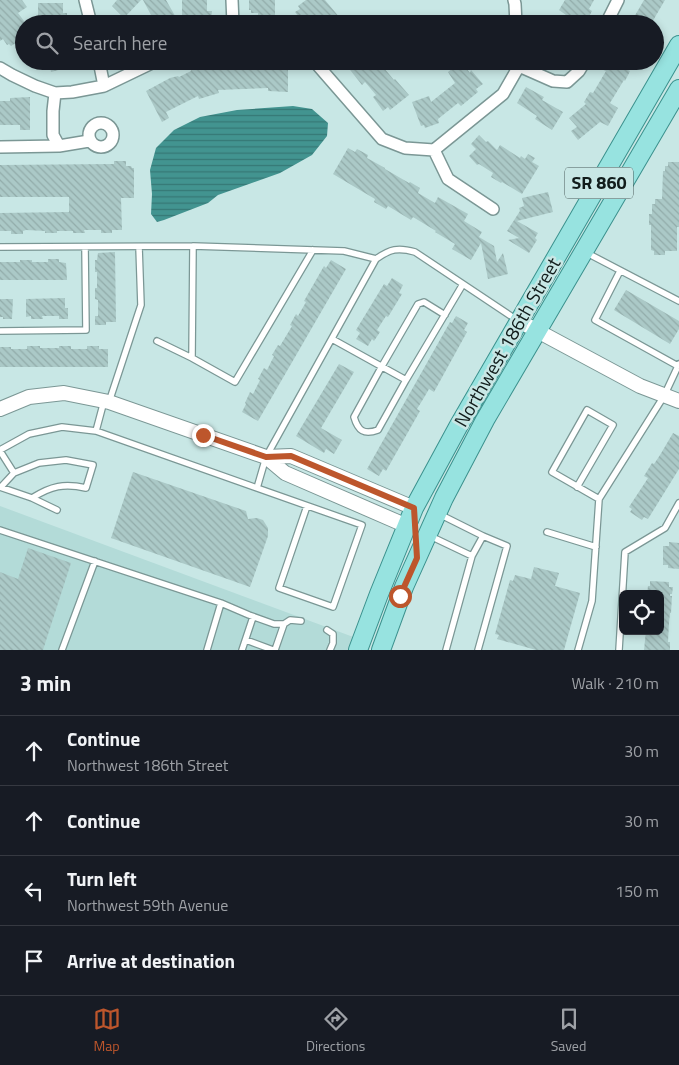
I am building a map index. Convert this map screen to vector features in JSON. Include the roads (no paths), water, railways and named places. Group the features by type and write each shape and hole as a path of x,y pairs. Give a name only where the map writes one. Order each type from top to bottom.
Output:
{"main road":[{"name":"Northwest 186th Street","path":"358,650 414,508 424,489 458,425 679,45"},
{"name":"Northwest 186th Street","path":"381,650 404,587 427,535 485,420 679,89"},
{"path":"424,489 424,524 427,535"},
{"path":"414,508 417,558"}],"street":[{"path":"85,0 89,15"},
{"path":"232,0 233,15"},
{"path":"514,0 516,15"},
{"path":"610,15 618,0"},
{"path":"0,68 35,86 55,93 104,86 137,70"},
{"path":"101,70 104,86"},
{"path":"322,70 382,139 405,148 434,150 503,94 515,70"},
{"path":"530,70 552,81 567,82 580,70"},
{"path":"55,93 53,134 59,146"},
{"path":"0,147 59,146 89,141"},
{"path":"434,150 448,179 493,209"},
{"path":"519,321 640,386 679,401"},
{"path":"0,408 28,397 64,393 107,401 266,457 285,473 407,526"},
{"path":"266,457 291,456 414,508"}],"lane":[{"path":"192,358 193,246"},
{"path":"0,247 193,246 344,251 376,259"},
{"path":"0,331 86,330 85,247"},
{"path":"96,431 141,305 139,247"},
{"path":"257,488 266,457 376,259 384,253 394,249 405,249 415,252 519,321"},
{"path":"157,341 235,382 313,250"},
{"path":"584,252 679,302"},
{"path":"578,650 592,601 599,499 664,396 678,365 595,320 620,271"},
{"path":"445,315 424,302 418,304 354,417 356,425 360,430 370,433 378,430 406,380 445,315 463,284"},
{"path":"332,339 406,380"},
{"path":"577,486 613,425 587,410 552,472 599,499"},
{"path":"14,474 0,450 29,434 62,427 96,431 362,525 333,607 278,588 307,506"},
{"path":"32,498 44,490 58,486 72,485 86,488 93,465 66,460 39,463 14,474 1,487 32,498 57,510"},
{"path":"619,650 625,552 665,528 679,502"},
{"path":"437,513 507,546 478,650"},
{"path":"0,530 221,603 274,624 284,624 290,620 301,621"},
{"path":"547,532 596,547"},
{"path":"427,535 472,556"},
{"path":"446,650 472,556 483,536"},
{"path":"62,650 95,562"},
{"path":"207,650 221,603"},
{"path":"242,650 253,617"},
{"path":"246,640 274,650 284,624"},
{"path":"328,630 334,634 330,650"}],"water":[{"path":"293,106 312,109 328,123 327,136 312,155 280,173 218,195 208,203 157,222 151,214 150,170 156,148 174,130 200,117 237,110"}]}
